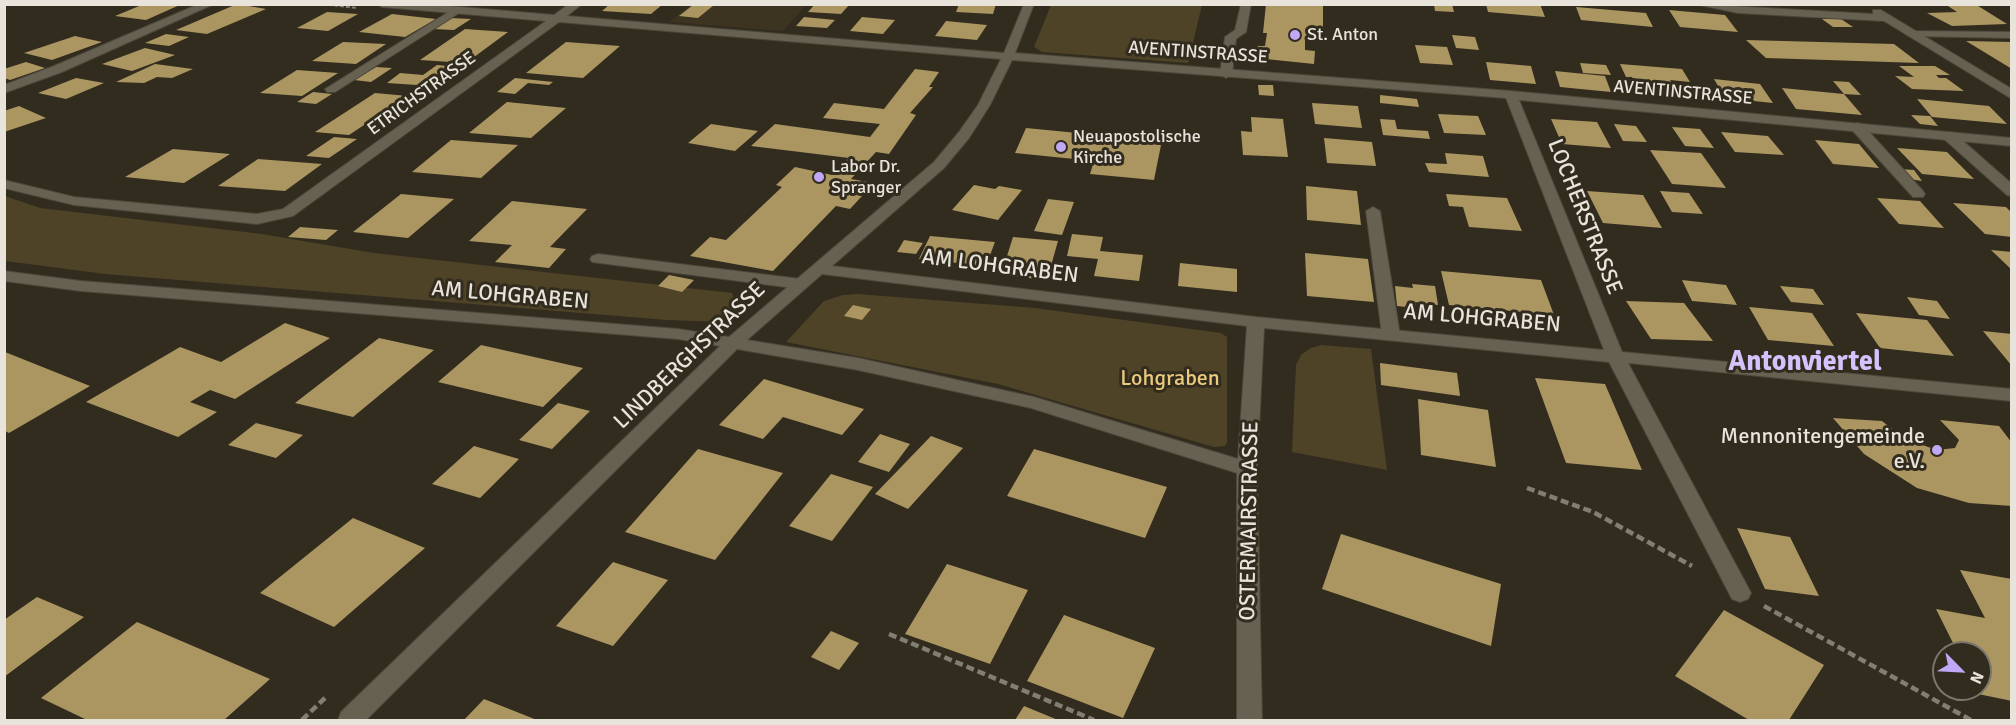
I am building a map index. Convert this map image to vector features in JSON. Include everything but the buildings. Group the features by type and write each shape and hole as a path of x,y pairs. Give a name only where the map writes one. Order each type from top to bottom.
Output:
{"street":[{"path":"4,89 58,69 209,4"},
{"name":"AVENTINSTRASSE","path":"382,4 1008,57 1510,95 2012,141"},
{"name":"ETRICHSTRASSE","path":"4,184 74,201 256,219 288,213 577,4"},
{"name":"LINDBERGHSTRASSE","path":"350,720 732,344 910,191 952,150 984,105 1008,57 1029,4"},
{"path":"1226,74 1231,37 1240,32 1246,4"},
{"path":"1700,4 1738,10 1887,18"},
{"path":"1866,4 2012,95"},
{"path":"331,89 455,11"},
{"path":"1912,34 2012,35"},
{"name":"LOCHERSTRASSE","path":"1510,95 1615,356"},
{"path":"1857,127 1918,194"},
{"path":"1949,136 2012,192"},
{"path":"1373,211 1391,335"},
{"path":"598,259 801,284"},
{"name":"AM LOHGRABEN","path":"817,270 1256,322 2012,395"},
{"name":"AM LOHGRABEN","path":"4,276 93,287 678,334 858,364 1034,403 1247,469"},
{"name":"OSTERMAIRSTRASSE","path":"1249,720 1247,469 1256,322"},
{"path":"1615,356 1740,593"}],"path":[{"path":"322,4 360,8"},
{"path":"1527,488 1593,512 1971,720"},
{"path":"889,634 1094,720"},
{"path":"302,720 328,694"}],"shaded area":[{"path":"690,5 806,5 783,31 669,22"}],"green space":[{"path":"1051,4 1202,5 1188,63 1042,52 1034,47"},
{"path":"5,196 40,208 262,234 374,253 732,293 738,309 723,322 667,320 105,274 5,261"},
{"name":"Lohgraben","path":"858,294 1035,308 1221,333 1227,337 1227,442 1225,446 1214,447 998,384 786,342 824,301 843,295"},
{"path":"1321,345 1371,349 1387,470 1292,452 1296,365 1301,355"}],"place":[{"name":"St. Anton","path":"1295,35"},
{"name":"Neuapostolische Kirche","path":"1061,147"},
{"name":"Labor Dr. Spranger","path":"819,177"},
{"name":"Mennonitengemeinde e.V.","path":"1937,450"}],"district":[{"name":"Antonviertel","path":"1805,363"}]}
